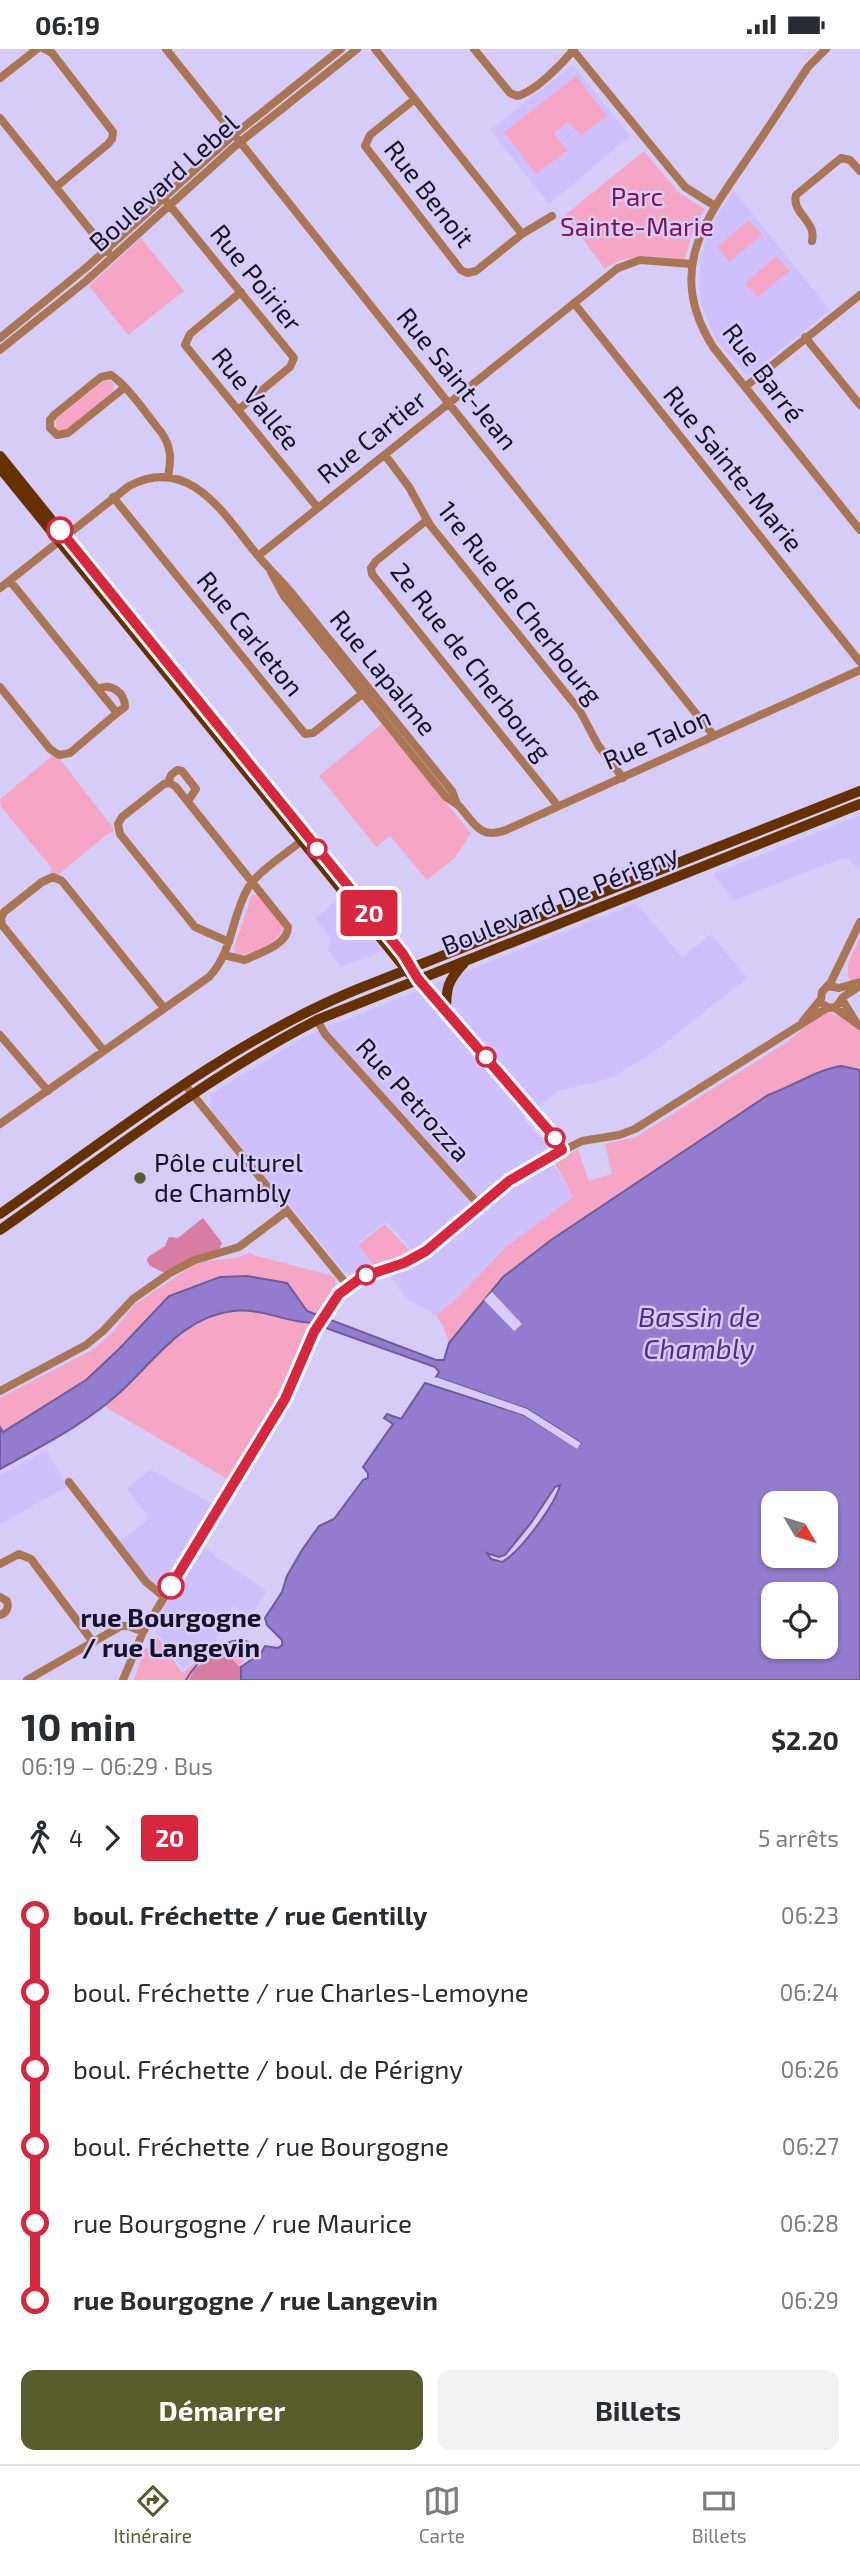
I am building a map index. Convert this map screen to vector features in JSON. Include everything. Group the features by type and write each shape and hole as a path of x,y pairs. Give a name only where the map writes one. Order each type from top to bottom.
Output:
{"main road":[{"path":"0,456 62,539"},
{"path":"0,468 62,539 418,979"},
{"name":"Boulevard De Périgny","path":"0,1215 185,1085 288,1021 409,969 860,791"},
{"name":"Boulevard De Périgny","path":"0,1230 247,1059 317,1020 860,804"},
{"path":"446,1013 450,980 466,960"}],"street":[{"path":"0,78 37,49"},
{"path":"44,49 52,53 113,132 108,144 56,187"},
{"name":"Rue Saint-Jean","path":"166,49 714,736"},
{"name":"Boulevard Lebel","path":"0,350 109,253 163,197 341,49"},
{"name":"Boulevard Lebel","path":"0,338 169,205 237,138 357,49"},
{"path":"375,49 522,234"},
{"path":"474,49 510,93 517,96 524,94 568,59 573,49 685,187 715,206"},
{"name":"Rue Barré","path":"826,49 808,67 701,231 692,264 694,299 701,325 713,347 860,530"},
{"name":"Rue Benoit","path":"415,99 370,135 365,146 463,271 474,273 522,234 552,216"},
{"path":"0,118 109,253"},
{"path":"812,241 813,229 795,204 796,195 841,158 850,160 860,171"},
{"name":"Rue Poirier","path":"163,197 294,359 290,367 238,410"},
{"name":"Rue Cartier","path":"258,556 618,268 633,261 649,260 692,264"},
{"name":"Rue Vallée","path":"241,292 190,334 185,343 318,508"},
{"path":"745,387 860,295"},
{"name":"Rue Sainte-Marie","path":"574,303 860,662"},
{"path":"805,337 860,405"},
{"path":"0,588 113,497 137,482 168,477 171,457 168,443 124,388 113,376 103,376 52,417 49,423 51,431 57,435 68,433 124,388"},
{"name":"1re Rue de Cherbourg","path":"385,455 409,487 427,520 576,706 598,745 623,778"},
{"name":"Rue Lapalme","path":"168,477 190,483 203,492 271,572 284,596 366,691 446,797 457,804 472,822"},
{"name":"Rue Carleton","path":"113,497 302,731 313,733 366,691"},
{"name":"2e Rue de Cherbourg","path":"427,520 376,561 371,568 372,574 558,806"},
{"path":"10,580 117,713"},
{"name":"Rue Talon","path":"472,822 484,832 497,833 860,670"},
{"path":"0,687 50,749 59,755 70,753 126,705 110,686 98,689"},
{"path":"188,801 196,789 182,771 172,773 168,783 122,817 118,824 120,834 195,927 229,942"},
{"path":"168,783 175,785 285,922 288,934 279,942 245,960 224,955"},
{"path":"0,1124 211,975 224,955 242,899 253,881 305,839"},
{"path":"104,1051 2,925 4,912 44,880 53,877 60,879 164,1008"},
{"path":"801,1023 821,999 822,992 843,959 860,922"},
{"path":"843,959 839,988 859,1025"},
{"path":"418,979 556,1139 562,1150"},
{"path":"828,986 839,988 860,984"},
{"path":"123,1680 144,1632 164,1597 285,1399 314,1332 329,1307 348,1286 362,1277 404,1263 426,1251 517,1175 562,1150 582,1141 619,1135 635,1129 776,1042 801,1023 831,1008 860,984"},
{"path":"821,999 859,1025"},
{"name":"Rue Petrozza","path":"317,1020 325,1034 480,1206"},
{"path":"0,1035 48,1091"},
{"path":"185,1085 348,1286"},
{"path":"0,1391 86,1345 134,1299 177,1269 195,1260 239,1247 287,1211"},
{"path":"69,1482 146,1582 164,1597"},
{"path":"0,1564 19,1554 31,1559 93,1642"},
{"path":"0,1597 6,1601 8,1607 0,1615"},
{"path":"27,1680 123,1625 144,1632"}],"shaded area":[{"path":"573,65 630,136 549,204 490,130"},
{"path":"734,191 830,310 747,376 715,337 699,290 700,264 706,239 714,220"},
{"path":"860,815 860,870 846,857 734,900 713,874"},
{"path":"340,898 383,951 341,967 328,950 331,938 315,918"},
{"path":"636,903 682,957 711,934 747,978 658,1049 611,1078 558,1091 523,1119 547,1145 545,1150 573,1197 507,1246 456,1299 436,1315 407,1299 389,1275 421,1260 386,1222 357,1244 373,1264 351,1274 345,1272 210,1107 210,1094 310,1034"},
{"path":"203,1218 222,1243 219,1250 165,1273 150,1266 148,1257 165,1246 169,1237 178,1238"},
{"path":"46,1450 68,1486 0,1524 0,1475"},
{"path":"150,1469 221,1509 199,1544 266,1591 251,1617 233,1606 212,1647 183,1669 156,1631 154,1624 166,1601 119,1542 146,1521 147,1515 127,1489"},
{"path":"221,1648 248,1675 248,1680 189,1680 194,1670"}],"green space":[{"path":"576,76 607,116 581,136 569,122 554,133 567,151 536,174 504,132"},
{"name":"Parc Sainte-Marie","path":"644,151 680,194 705,209 692,233 685,260 634,257 614,263 605,269 565,215"},
{"path":"749,220 762,235 729,262 717,247"},
{"path":"141,238 184,291 128,335 89,286"},
{"path":"777,256 790,271 758,297 745,283"},
{"path":"109,380 114,384 112,392 66,430 59,431 55,428 56,419 103,381"},
{"path":"382,724 471,833 455,858 427,880 390,836 376,847 319,776"},
{"path":"52,756 59,758 114,829 59,874 51,873 51,867 1,807 0,799"},
{"path":"252,895 259,895 284,927 277,938 264,947 249,953 236,954 234,948"},
{"path":"860,938 860,978 852,982 848,977 848,964"},
{"path":"828,1012 844,1018 860,1031 860,1070 835,1067 767,1095 551,1240 503,1277 449,1343 436,1315 456,1299 507,1246 573,1197 554,1161 578,1150 589,1181 612,1174 605,1144 636,1137 786,1043 816,1018"},
{"path":"385,1224 411,1252 374,1265 358,1245"},
{"path":"250,1252 330,1275 335,1278 335,1287 316,1315 307,1311 287,1283 169,1296 86,1380 3,1432 0,1427 0,1398 92,1350 112,1333 134,1305 197,1263 238,1257"},
{"path":"244,1310 312,1323 287,1384 229,1480 104,1406 176,1336 208,1318"},
{"path":"158,1638 182,1673 220,1647 248,1642 241,1667 241,1680 134,1680 144,1650"}],"water":[{"name":"Bassin de Chambly","path":"841,1066 860,1070 860,1680 241,1680 241,1667 261,1653 265,1646 278,1648 282,1645 282,1640 267,1625 265,1618 282,1592 287,1576 302,1550 319,1526 334,1519 363,1480 368,1478 363,1467 393,1424 384,1418 387,1414 401,1419 425,1383 524,1415 577,1448 581,1443 527,1409 436,1377 439,1372 435,1367 312,1323 264,1313 233,1311 196,1323 166,1346 125,1388 97,1411 56,1438 0,1469 0,1427 3,1432 86,1380 169,1296 220,1277 247,1276 287,1283 307,1311 436,1360 444,1360 449,1343 503,1277 551,1240 768,1095 814,1074","holes":["560,1485 544,1516 518,1549 502,1562 491,1559 487,1553 499,1557 505,1555 555,1487"]}],"pier":[{"path":"492,1292 522,1324 514,1331 484,1300"},
{"path":"436,1377 527,1409 581,1443 577,1449 524,1415 432,1383 434,1380 525,1412 576,1444 526,1412 435,1380"}],"waterway":[{"path":"186,1680 204,1658 231,1642 248,1642 261,1653"}],"bus line":[{"name":"20","path":"60,530 403,954 418,979 556,1139 562,1150 509,1181 426,1251 404,1263 362,1277 339,1294 314,1332 285,1399 171,1586"}],"place":[{"name":"Pôle culturel de Chambly","path":"140,1178"},
{"name":"rue Bourgogne / rue Langevin","path":"171,1586"}]}
